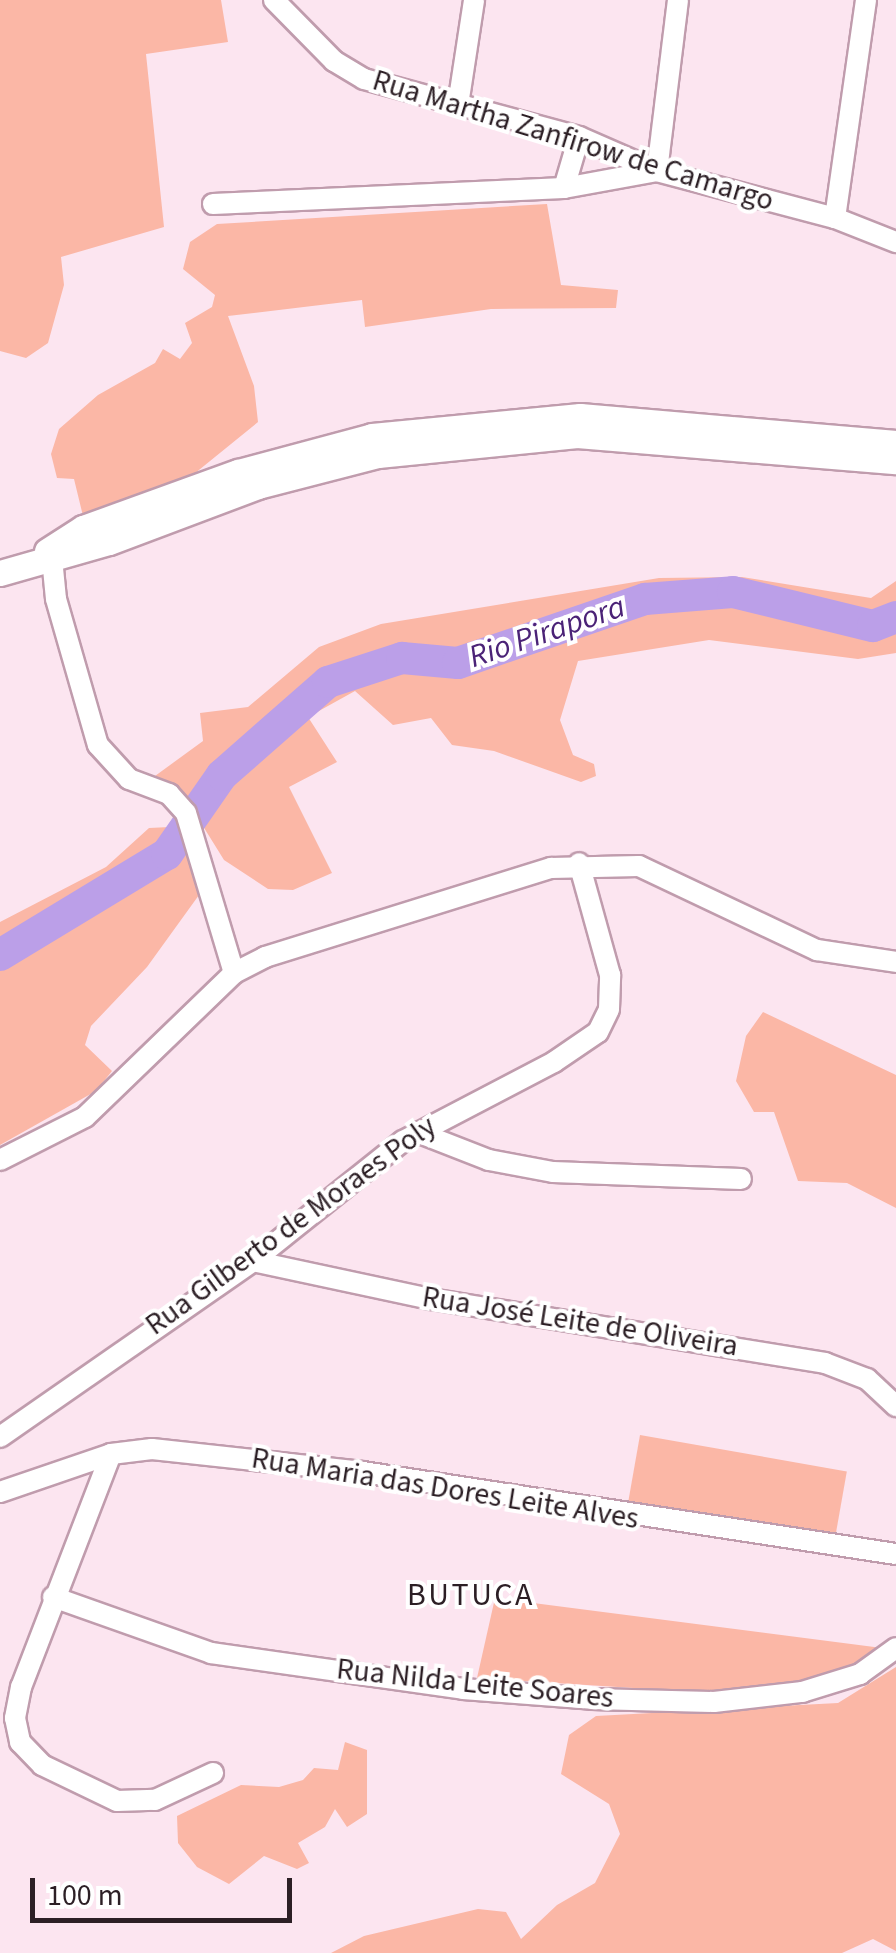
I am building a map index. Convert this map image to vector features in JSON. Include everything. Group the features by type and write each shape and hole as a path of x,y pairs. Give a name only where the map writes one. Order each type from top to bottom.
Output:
{"main road":[{"path":"44,556 83,528 238,472 372,436 467,424 597,417 896,443"},
{"path":"0,573 275,482 378,455 576,436 896,462"}],"street":[{"name":"Rua Martha Zanfirow de Camargo","path":"274,0 334,61 364,79 580,137 657,171 834,218 896,242"},
{"path":"458,105 474,0"},
{"path":"214,204 564,188 657,171 678,0"},
{"path":"834,218 866,0"},
{"path":"564,188 580,137"},
{"path":"44,556 98,744 128,778 169,794 186,813 201,847 234,973"},
{"path":"3,1162 85,1116 234,973 520,875 579,864 639,866 817,950 896,962"},
{"name":"Rua Gilberto de Moraes Poly","path":"0,1437 253,1261 417,1132 554,1062 598,1032 609,1009 610,976 579,864"},
{"path":"417,1132 489,1160 552,1172 741,1179"},
{"name":"Rua José Leite de Oliveira","path":"253,1261 432,1299 825,1363 867,1379 896,1406"},
{"name":"Rua Maria das Dores Leite Alves","path":"0,1492 110,1454 172,1450 363,1472 896,1554"},
{"path":"110,1454 83,1536 53,1598 20,1688 14,1718 20,1742 42,1765 117,1801 155,1800 214,1773"},
{"name":"Rua Nilda Leite Soares","path":"53,1598 211,1654 463,1689 592,1699 714,1702 802,1692 860,1674 896,1648"}],"shaded area":[{"path":"0,0 221,0 228,42 146,54 164,227 61,257 64,285 48,343 26,358 0,351"},
{"path":"547,204 561,285 618,290 616,308 491,309 365,327 362,300 228,316 254,386 258,422 194,474 83,516 74,479 57,478 51,454 59,429 98,395 155,363 163,349 180,359 192,343 185,323 212,307 215,295 183,269 190,242 217,224"},
{"path":"742,577 871,598 896,581 896,653 858,659 709,640 578,661 560,720 573,755 594,764 596,776 581,782 494,751 452,745 431,718 393,725 355,691 308,717 337,762 289,787 332,873 293,890 268,889 224,860 188,802 155,776 203,741 200,713 248,707 319,647 381,624 659,578"},
{"path":"170,827 184,838 199,895 147,967 91,1026 85,1045 112,1071 96,1091 0,1145 0,922 106,867 149,828"},
{"path":"763,1012 896,1075 896,1208 847,1183 798,1181 774,1112 754,1112 736,1081 746,1036"},
{"path":"640,1435 847,1471 834,1542 627,1506"},
{"path":"495,1598 882,1648 839,1676 696,1692 477,1678"},
{"path":"896,1667 896,1951 873,1939 842,1953 331,1953 364,1936 478,1909 506,1912 521,1939 557,1905 595,1883 620,1834 609,1804 561,1774 569,1735 596,1716 838,1703"},
{"path":"345,1742 367,1750 367,1814 347,1827 335,1809 325,1827 298,1843 309,1863 297,1869 264,1856 229,1884 197,1867 178,1843 177,1816 241,1785 279,1787 303,1780 314,1768 338,1770"}],"waterway":[{"name":"Rio Pirapora","path":"0,955 167,854 222,775 328,682 402,658 458,663 645,599 733,592 873,626 896,617"}],"district":[{"name":"BUTUCA","path":"471,1595"}]}
